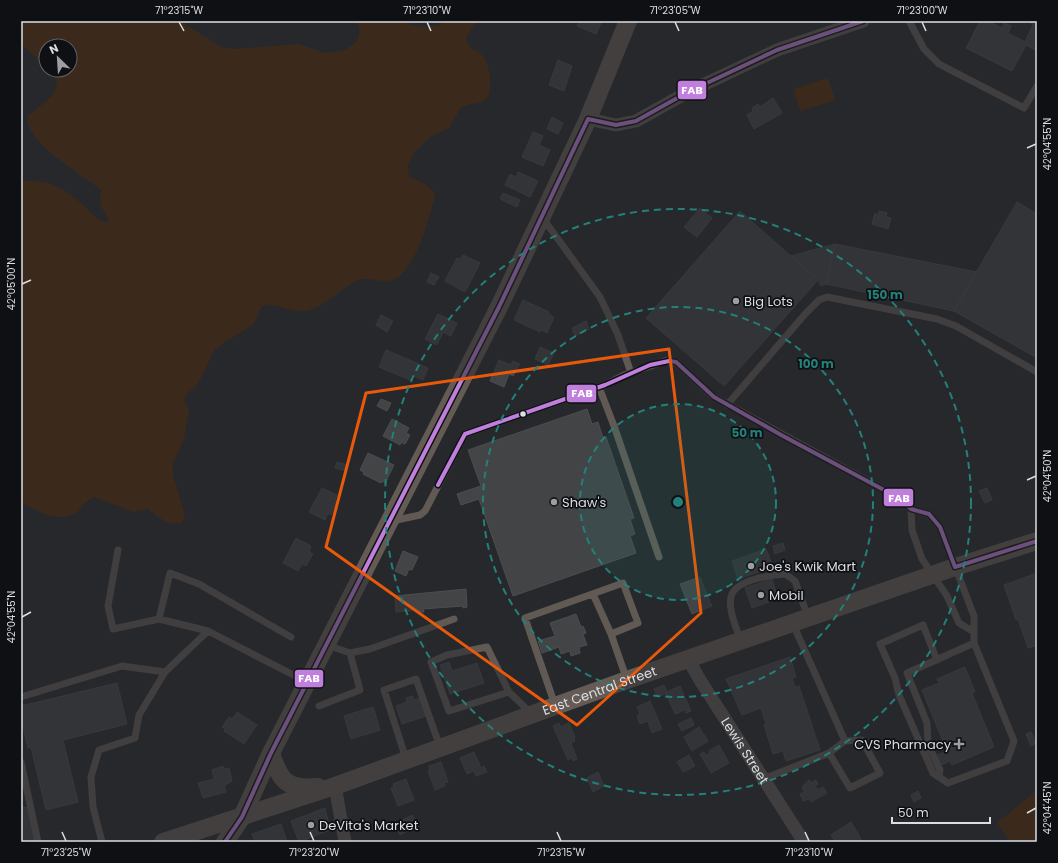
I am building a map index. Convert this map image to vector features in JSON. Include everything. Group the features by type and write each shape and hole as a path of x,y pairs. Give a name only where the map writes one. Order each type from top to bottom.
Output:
{"main road":[{"path":"225,842 242,817 271,753 499,307 588,119 628,21"},
{"name":"East Central Street","path":"163,842 335,786 555,705 931,575 1037,541"},
{"path":"271,753 281,776 288,783 301,789 335,786"}],"street":[{"path":"588,119 616,125 636,121 688,92 777,50 863,21"},
{"name":"Lewis Street","path":"688,659 804,842"},
{"path":"335,786 345,842"}],"lane":[{"path":"909,21 920,45 939,64 1024,108 1037,86"},
{"path":"542,216 600,297 618,335 631,373"},
{"path":"727,405 806,313 819,300 827,297 937,319 956,326 1037,372"},
{"path":"390,522 420,515 425,511 465,434 599,388 631,373 665,361 677,363 711,396 899,498 911,508 929,514 940,527 974,616 974,643 1014,741 1007,761 948,783 933,773 899,695 895,678 880,644 923,625 937,660"},
{"path":"599,388 614,426 658,557"},
{"path":"911,508 912,530 922,559 931,575 947,596 959,623 974,632"},
{"path":"118,550 108,606 113,629 159,619 208,631 308,683"},
{"path":"159,619 170,573 199,584 291,637"},
{"path":"740,641 732,610 731,597 737,587 768,575 785,574 795,581 800,620 845,741"},
{"path":"555,705 524,618 623,583 638,623 611,634"},
{"path":"593,594 611,634 627,680"},
{"path":"327,644 350,653 370,649 454,619"},
{"path":"102,842 93,807 91,777 99,750 135,738 139,715 165,672 208,631"},
{"path":"895,678 974,643"},
{"path":"509,692 449,711 431,662 447,656 487,647 509,692 532,714"},
{"path":"318,706 360,690 350,653"},
{"path":"21,697 122,666 165,672"},
{"path":"907,673 927,723 928,744 940,770 938,775"},
{"path":"406,760 384,690 416,679 440,747"},
{"path":"764,780 829,753 845,741 862,740 880,773 850,788 829,753"},
{"path":"21,762 38,842"}],"highlighted area":[{"path":"669,349 701,613 577,725 326,547 366,393"}],"shaded area":[{"path":"21,21 180,21 221,47 233,49 299,44 325,53 345,50 357,41 360,32 358,24 354,21 406,21 410,24 424,27 439,25 449,21 479,21 469,32 466,39 472,48 483,56 488,65 490,86 488,97 483,102 461,107 449,128 430,137 414,153 408,166 409,176 428,186 435,196 425,231 413,258 406,269 398,277 389,281 366,279 359,280 352,283 316,308 303,311 268,305 262,306 253,325 223,343 214,351 199,382 185,396 184,400 189,410 184,439 172,466 174,479 185,515 182,523 177,524 168,522 148,509 133,512 94,497 88,500 75,513 62,517 47,515 21,502 21,181 35,181 56,186 74,197 100,221 109,221 100,204 101,190 44,147 29,126 28,116 47,101 56,88 57,81 55,78 78,78 78,38 38,38 38,59 21,43"},
{"path":"828,78 835,100 800,111 793,89"},
{"path":"1037,790 1037,842 1011,842 997,823"}],"building":[{"path":"579,21 602,21 596,34 577,26"},
{"path":"980,21 988,21 1002,28 1004,23 1011,26 1008,33 1025,42 1033,25 1029,21 1037,21 1037,51 1026,45 1012,71 966,48"},
{"path":"558,60 572,66 564,91 549,85"},
{"path":"773,98 782,113 754,129 747,115 753,111 752,108 758,104 760,107"},
{"path":"552,117 563,123 558,134 547,129"},
{"path":"533,132 543,136 539,145 550,150 543,166 522,157"},
{"path":"518,172 538,181 530,197 505,185 510,174 516,177"},
{"path":"503,193 520,200 517,207 500,199"},
{"path":"1017,202 1037,214 1037,358 954,311"},
{"path":"700,208 712,218 697,237 684,227"},
{"path":"740,211 818,280 724,386 646,318"},
{"path":"879,211 887,213 886,217 891,218 888,229 872,224 875,213 878,215"},
{"path":"835,244 826,284 821,286 818,280 791,256"},
{"path":"835,244 977,272 954,311 826,284"},
{"path":"463,255 480,263 465,292 445,281 457,258 460,259"},
{"path":"431,273 439,277 434,285 427,282"},
{"path":"523,300 549,312 548,314 554,317 547,333 541,330 540,332 514,320"},
{"path":"438,314 457,323 451,336 443,332 437,345 425,339"},
{"path":"381,315 393,321 387,332 376,325"},
{"path":"586,321 589,329 575,336 572,328"},
{"path":"540,347 554,353 548,365 535,359"},
{"path":"386,350 428,368 423,380 412,375 410,380 379,367"},
{"path":"499,360 511,365 513,361 520,364 513,376 509,374 504,387 490,381"},
{"path":"381,399 391,403 387,411 377,406"},
{"name":"Shaw's","path":"587,409 592,424 598,422 603,438 606,437 634,518 630,519 635,534 630,536 636,553 513,596 479,499 461,505 457,494 481,486 468,450"},
{"path":"392,419 409,428 406,433 410,435 405,444 401,442 400,445 383,436"},
{"path":"368,453 394,465 385,483 382,481 381,483 363,474 364,472 360,470"},
{"path":"337,462 348,465 346,471 335,468"},
{"path":"322,488 337,495 335,500 338,502 331,515 328,513 325,520 309,512"},
{"path":"987,488 992,500 985,503 979,491"},
{"path":"296,538 311,546 309,552 313,554 306,566 302,564 298,571 283,563"},
{"path":"783,543 785,550 775,554 773,546"},
{"path":"766,549 773,567 738,579 732,561"},
{"path":"403,551 418,557 412,570 409,569 406,576 395,571"},
{"path":"1037,573 1037,652 1035,646 1028,648 1018,619 1016,620 1004,585"},
{"path":"700,577 712,606 692,614 680,584"},
{"path":"772,579 778,599 752,608 745,588"},
{"path":"466,589 467,607 423,609 424,612 419,612 419,610 396,612 395,596"},
{"path":"576,614 581,627 583,626 586,633 583,634 587,645 579,647 580,653 571,656 570,651 561,654 559,647 542,653 538,641 555,636 550,623"},
{"path":"790,657 796,677 792,678 795,687 799,686 820,750 786,761 783,751 773,754 764,725 766,724 761,708 742,715 726,679"},
{"path":"449,662 452,671 477,663 484,683 450,694 440,665"},
{"name":"CVS Pharmacy","path":"965,667 975,692 972,693 994,747 952,765 950,761 939,766 935,756 947,751 922,690 939,683 937,679"},
{"path":"117,683 127,724 63,740 78,802 46,810 31,747 28,748 21,718 21,706"},
{"path":"664,685 667,692 680,686 691,711 686,713 684,710 675,714 666,693 658,697 654,689"},
{"path":"412,696 414,700 420,698 426,716 402,724 396,706 407,702 406,698"},
{"path":"650,701 662,729 652,733 648,721 640,724 637,716 640,714 637,707"},
{"path":"373,707 380,730 351,739 344,716"},
{"path":"237,712 257,725 244,744 224,731 226,730 222,727 229,717 232,719"},
{"path":"691,718 694,725 682,731 678,724"},
{"path":"559,723 561,727 569,723 575,737 575,741 571,743 577,759 573,761 572,758 568,760 553,726"},
{"path":"699,727 708,741 692,751 684,737"},
{"path":"1031,732 1036,743 1031,746 1026,734"},
{"path":"719,745 729,763 711,773 700,754 704,752 706,755 710,753 709,751"},
{"path":"474,752 481,768 484,766 487,772 476,776 474,771 467,774 460,758"},
{"path":"689,755 695,766 683,772 677,762"},
{"path":"441,762 448,782 444,783 445,786 435,790 428,771 430,770 429,766"},
{"path":"223,766 224,769 229,768 232,781 224,786 226,792 203,798 198,783 214,779 212,770"},
{"path":"598,772 604,786 593,792 587,778"},
{"path":"406,779 414,800 398,806 391,788 394,787 393,784"},
{"path":"809,780 810,783 816,780 818,784 815,786 818,790 823,787 827,793 811,802 809,799 803,801 800,794 804,792 802,787"},
{"path":"918,791 921,798 914,802 911,795"},
{"path":"28,807 35,842 21,842 21,808"},
{"name":"DeVita's Market","path":"325,808 330,830 299,842 291,821"},
{"path":"412,815 418,825 400,835 395,824"},
{"path":"851,822 861,839 856,842 835,842 831,835"},
{"path":"281,824 287,842 255,842 252,834"}],"transit line":[{"name":"FAB","path":"225,842 242,817 271,753 499,307 588,119 616,125 636,121 688,92 777,50 863,21"},
{"name":"FAB","path":"438,485 465,434 605,385 650,365 669,361 676,362 714,397 899,498 911,509 929,514 940,527 955,567 1037,541"}],"place":[{"name":"Big Lots","path":"736,301"},
{"name":"Shaw's","path":"554,502"},
{"name":"Joe's Kwik Mart","path":"751,566"},
{"name":"Mobil","path":"761,595"},
{"name":"CVS Pharmacy","path":"959,744"},
{"name":"DeVita's Market","path":"311,825"}]}
